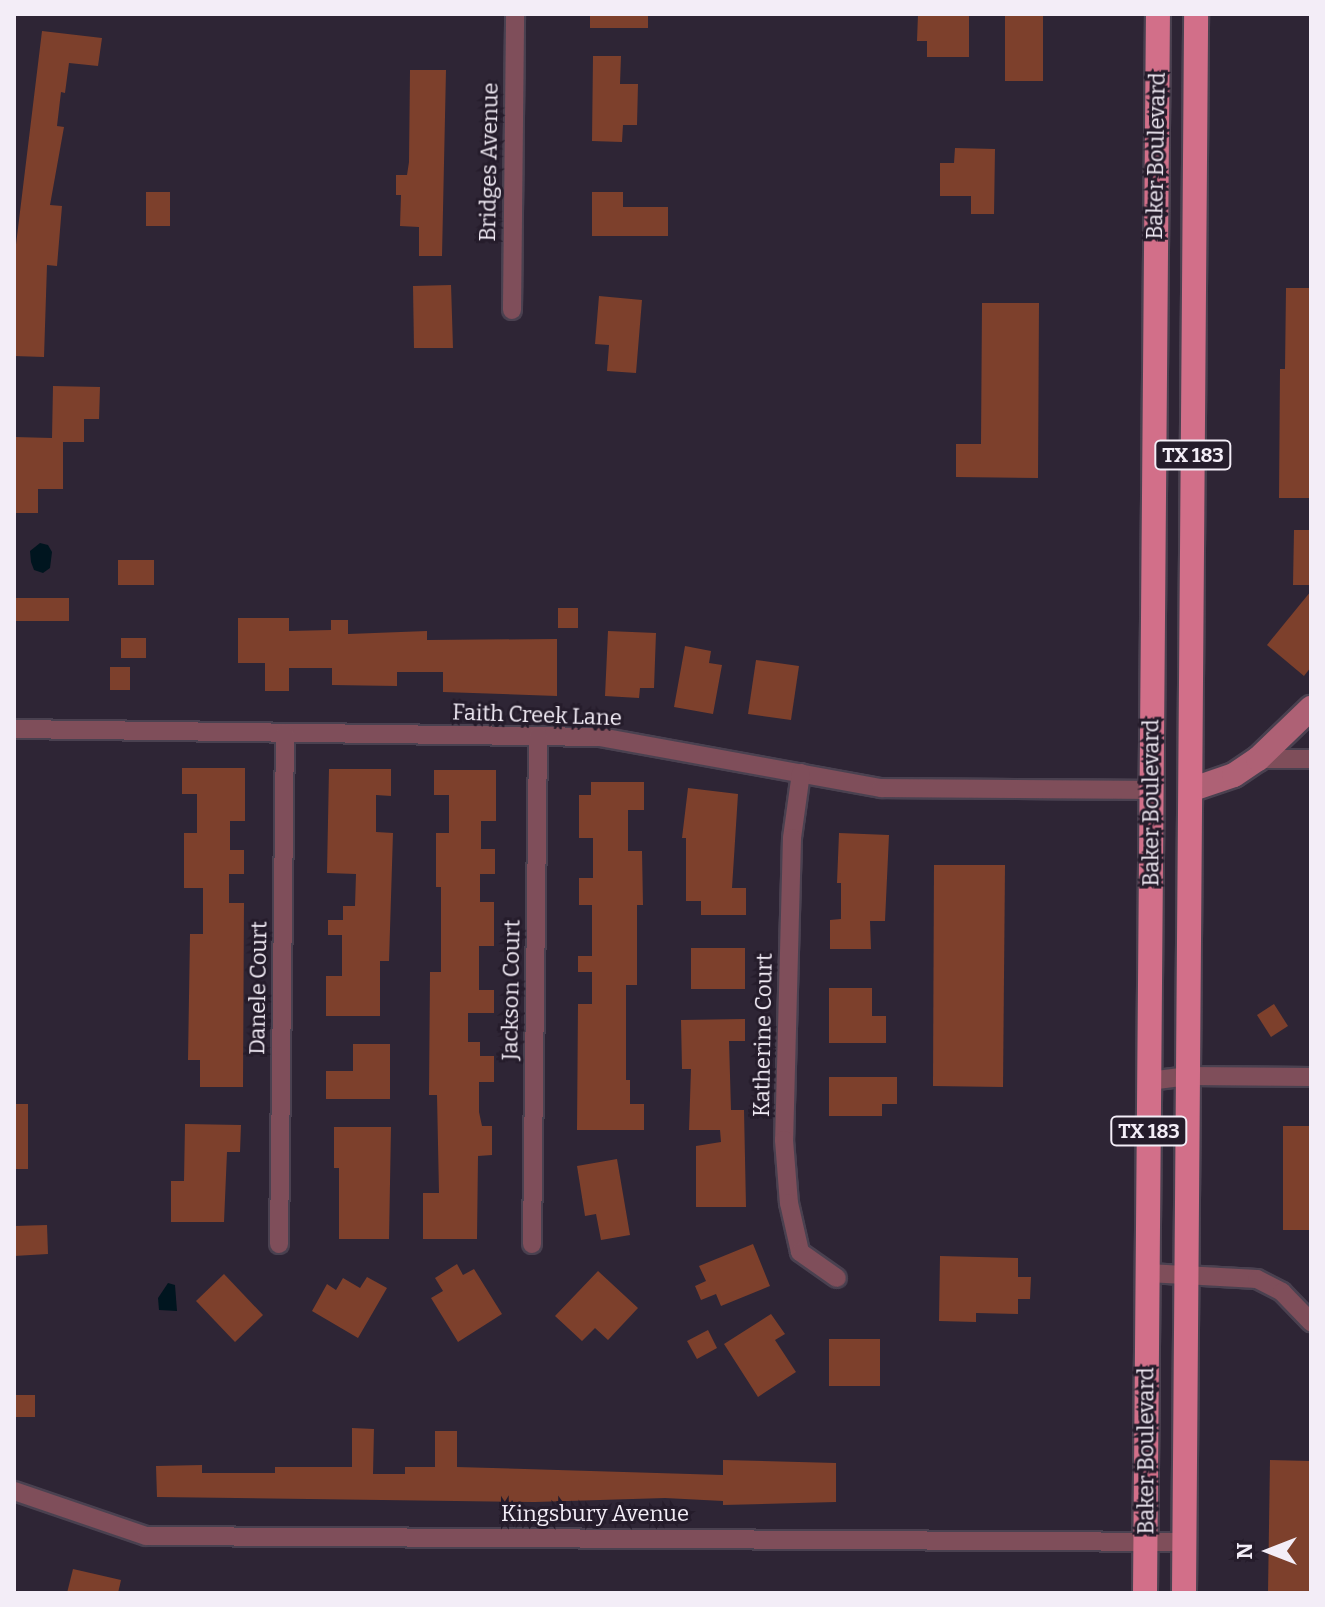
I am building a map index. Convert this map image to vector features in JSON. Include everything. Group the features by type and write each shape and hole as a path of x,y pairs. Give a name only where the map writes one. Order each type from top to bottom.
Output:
{"main road":[{"name":"Baker Boulevard","path":"1145,1593 1158,14"},
{"name":"Baker Boulevard","path":"1184,1593 1193,789 1196,14"},
{"path":"1151,790 1193,789"}],"street":[{"name":"Bridges Avenue","path":"512,310 515,14"},
{"path":"1193,789 1234,775 1258,759 1311,708"},
{"name":"Faith Creek Lane","path":"14,729 600,737 881,788 1151,790"},
{"name":"Danele Court","path":"279,1244 285,733"},
{"name":"Jackson Court","path":"532,1244 538,736"},
{"path":"1258,759 1311,759"},
{"name":"Katherine Court","path":"801,773 792,838 784,1140 789,1203 800,1252 837,1278"},
{"path":"1149,1081 1189,1076 1311,1077"},
{"path":"1148,1273 1257,1279 1282,1292 1311,1322"},
{"name":"Kingsbury Avenue","path":"14,1491 146,1536 1184,1542"}],"water":[{"path":"40,543 48,545 52,552 50,568 43,573 34,570 31,562 30,551"},
{"path":"168,1283 175,1285 177,1311 159,1310 158,1298"}],"building":[{"path":"590,14 648,14 648,28 590,28"},
{"path":"918,14 969,14 969,57 927,57 927,41 917,41"},
{"path":"1005,14 1043,14 1043,81 1005,81"},
{"path":"42,31 102,38 98,66 69,63 65,93 61,92 57,126 64,127 50,205 62,206 57,266 47,265 44,357 14,356 14,261"},
{"path":"593,56 621,56 620,84 638,84 637,125 623,125 622,142 592,141"},
{"path":"410,70 446,70 442,256 419,256 419,227 400,226 401,195 396,195 396,175 407,175 409,162"},
{"path":"955,148 995,149 994,214 971,214 971,196 940,196 940,163 954,163"},
{"path":"146,192 170,192 170,226 146,226"},
{"path":"592,192 623,192 623,207 668,207 668,236 592,236"},
{"path":"451,285 453,348 414,348 413,286"},
{"path":"1286,288 1311,288 1311,498 1279,498 1280,369 1285,369"},
{"path":"599,296 642,300 636,373 607,371 609,345 595,344"},
{"path":"982,303 1039,303 1038,478 956,477 956,444 981,444"},
{"path":"53,386 100,387 99,419 84,419 84,442 63,442 63,489 38,489 38,513 14,513 14,437 52,438"},
{"path":"1294,530 1311,530 1311,585 1293,585"},
{"path":"118,560 154,560 154,585 118,585"},
{"path":"1311,591 1311,667 1304,676 1267,645"},
{"path":"14,598 69,598 69,621 14,621"},
{"path":"558,608 578,608 578,628 558,628"},
{"path":"238,618 289,618 289,631 331,630 331,620 348,620 348,634 427,631 427,640 557,639 557,696 443,692 443,672 397,672 397,686 332,685 332,668 289,668 289,691 265,691 265,663 238,663"},
{"path":"608,631 656,633 654,688 640,688 639,698 605,696"},
{"path":"121,638 146,638 146,658 121,658"},
{"path":"685,646 711,651 709,663 722,665 713,714 674,707"},
{"path":"756,660 799,666 791,720 748,714"},
{"path":"110,667 130,667 130,690 110,690"},
{"path":"182,768 245,768 245,821 230,821 230,850 244,850 244,874 229,874 229,903 244,903 243,1087 200,1087 200,1060 188,1060 190,934 203,934 203,888 184,888 184,833 197,833 197,794 182,794"},
{"path":"329,769 391,769 391,796 376,795 376,832 393,833 389,961 380,961 380,1016 326,1016 326,976 342,976 342,935 328,935 328,920 343,920 343,906 355,906 356,874 327,873"},
{"path":"434,770 496,770 496,821 481,821 481,849 495,849 495,874 480,874 480,902 494,902 494,946 479,946 479,990 494,990 494,1013 468,1013 468,1042 480,1042 480,1056 494,1056 494,1082 479,1082 479,1112 482,1126 492,1126 492,1155 478,1156 477,1239 423,1239 423,1193 439,1193 437,1095 429,1095 430,972 441,972 441,887 436,887 436,833 449,833 449,795 434,795"},
{"path":"591,782 644,782 644,810 628,810 628,851 642,851 643,905 637,905 637,985 626,985 626,1080 630,1080 630,1104 644,1104 644,1130 577,1130 578,1004 592,1004 592,972 578,972 578,956 592,956 592,905 579,905 579,878 593,878 593,838 579,838 579,795 591,795"},
{"path":"688,788 738,794 732,888 746,888 746,915 701,915 701,901 686,901 686,838 682,838"},
{"path":"839,833 889,835 885,921 870,921 871,949 830,949 830,920 841,919 841,883 837,883"},
{"path":"934,865 1005,865 1003,1087 933,1086"},
{"path":"691,948 745,948 745,989 691,989"},
{"path":"829,988 872,988 872,1016 886,1016 886,1043 829,1043"},
{"path":"1274,1004 1288,1026 1271,1037 1257,1015"},
{"path":"745,1019 745,1041 729,1041 731,1110 744,1110 746,1207 696,1207 696,1146 721,1142 720,1130 689,1130 691,1069 682,1069 681,1020"},
{"path":"353,1044 390,1044 390,1099 326,1099 326,1071 353,1071"},
{"path":"829,1077 897,1077 897,1104 882,1104 882,1116 829,1116"},
{"path":"14,1104 28,1104 28,1169 14,1169"},
{"path":"185,1124 241,1125 240,1152 227,1152 224,1222 171,1222 171,1181 184,1181"},
{"path":"1283,1126 1311,1126 1311,1230 1283,1230"},
{"path":"334,1127 391,1127 389,1239 339,1239 339,1168 334,1168"},
{"path":"617,1159 630,1235 601,1240 596,1214 585,1216 577,1166"},
{"path":"47,1225 48,1254 14,1256 14,1226"},
{"path":"753,1244 770,1286 721,1306 716,1294 701,1300 695,1286 706,1281 699,1266"},
{"path":"940,1256 1018,1258 1018,1277 1031,1277 1030,1299 1018,1299 1018,1314 976,1313 976,1322 939,1321"},
{"path":"457,1264 463,1275 474,1269 502,1314 458,1342 431,1298 443,1291 435,1278"},
{"path":"598,1271 638,1308 608,1340 595,1328 582,1341 555,1316"},
{"path":"224,1274 263,1315 235,1342 196,1301"},
{"path":"367,1277 387,1288 358,1338 312,1311 327,1284 336,1290 343,1278 360,1288"},
{"path":"771,1314 785,1334 775,1340 796,1372 758,1397 724,1344"},
{"path":"708,1330 717,1348 697,1359 687,1341"},
{"path":"829,1339 880,1339 880,1386 829,1386"},
{"path":"14,1395 35,1395 35,1417 14,1417"},
{"path":"352,1428 374,1429 373,1474 405,1474 405,1467 435,1467 435,1431 457,1431 457,1467 723,1475 723,1460 836,1463 836,1502 723,1505 723,1501 665,1498 535,1502 157,1497 156,1466 202,1465 202,1473 275,1473 275,1467 352,1467"},
{"path":"1270,1460 1311,1461 1311,1593 1268,1593"},
{"path":"73,1569 121,1580 118,1593 67,1593"}]}
